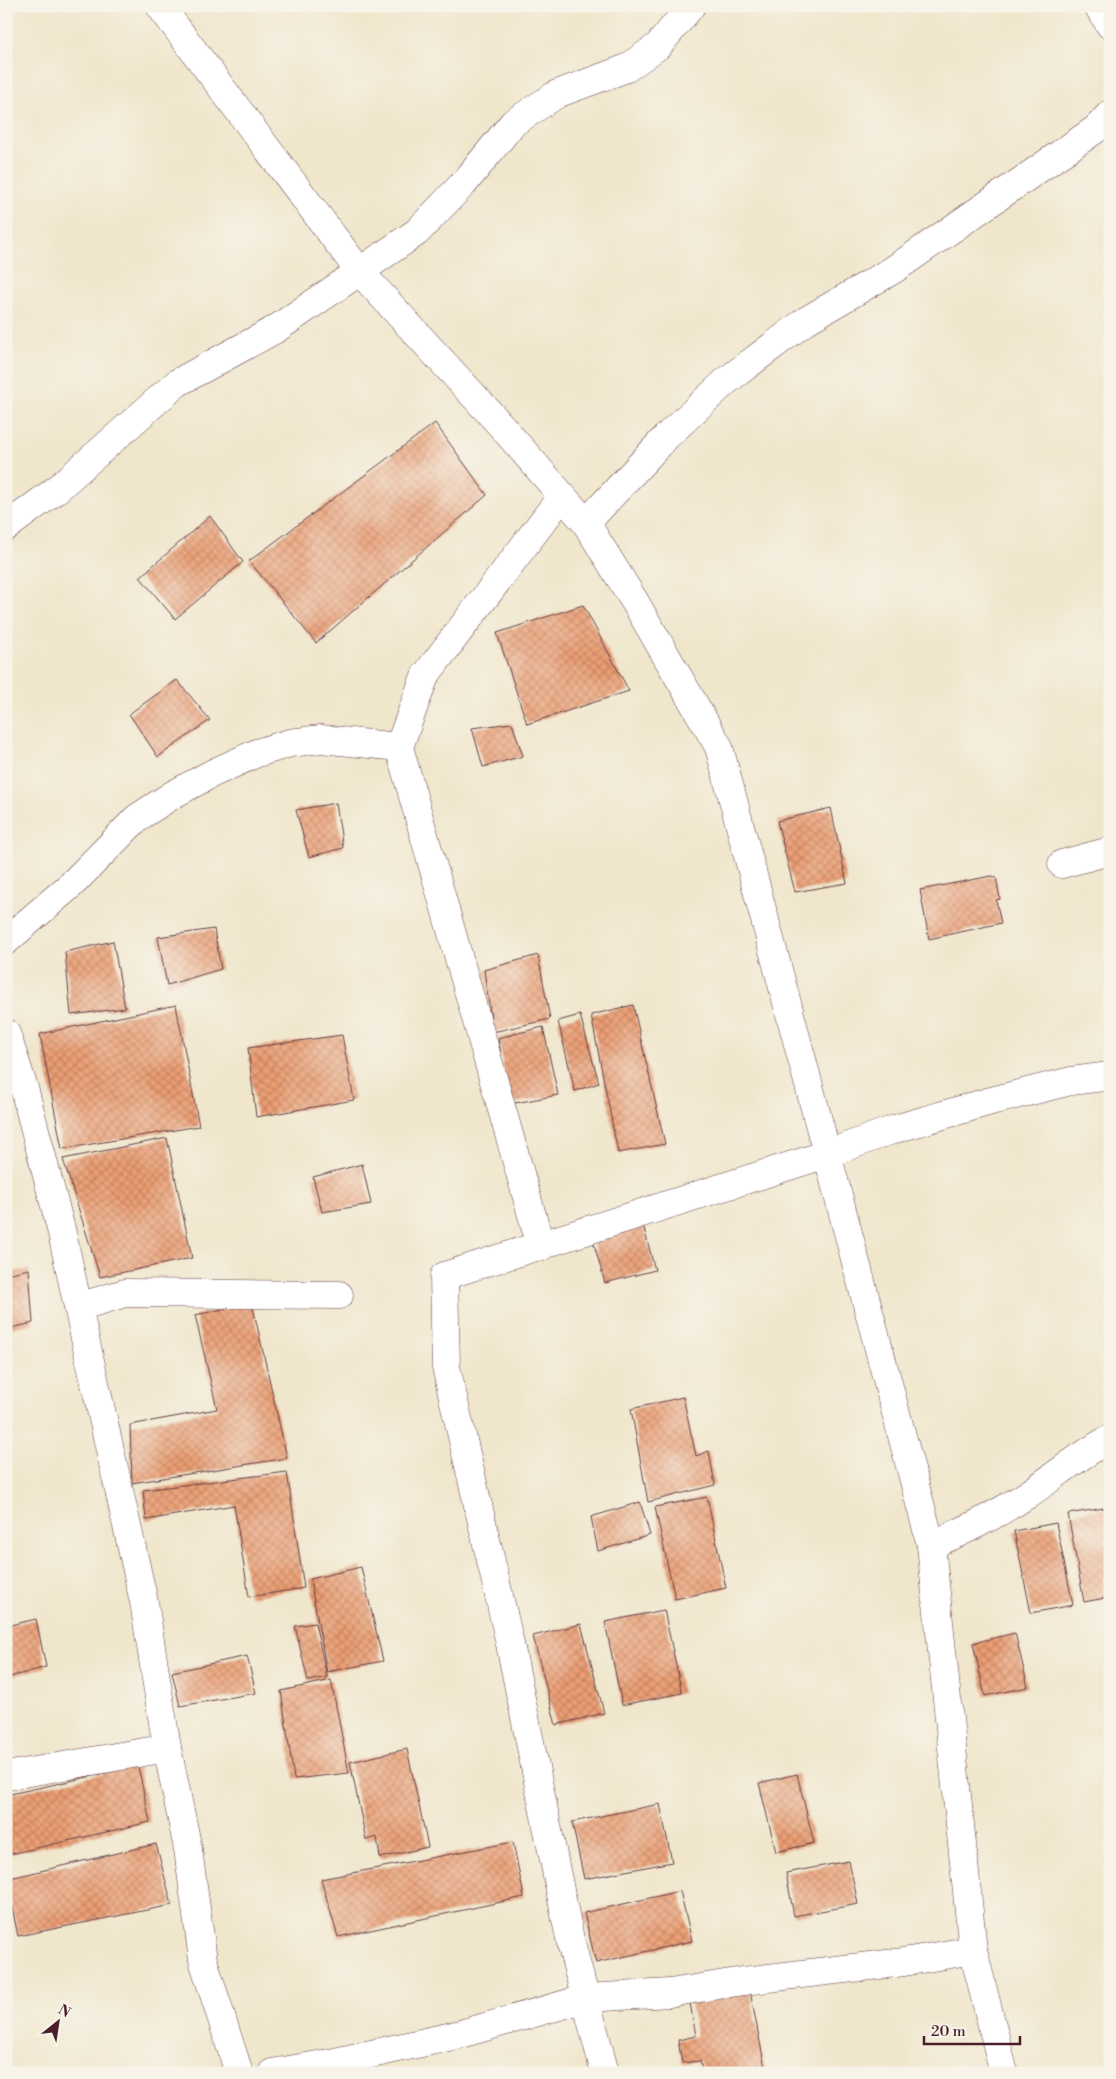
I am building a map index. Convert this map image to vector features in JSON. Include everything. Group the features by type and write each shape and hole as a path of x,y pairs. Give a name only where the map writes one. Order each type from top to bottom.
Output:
{"street":[{"path":"160,6 360,272 497,421 586,523 635,602 719,746 931,1545 973,1950 1004,2073"},
{"path":"6,527 56,490 177,383 276,329 417,232 465,182 513,123 557,94 627,68 658,46 691,6"},
{"path":"1098,6 1110,24"},
{"path":"586,523 666,437 725,382 807,320 893,270 1096,129 1110,114"},
{"path":"541,1246 399,747 426,676 562,496"},
{"path":"6,941 72,884 137,818 174,794 213,773 258,753 290,743 321,739 399,747"},
{"path":"1062,864 1110,851"},
{"path":"6,1033 24,1088 62,1233 144,1602 167,1748 188,1848 204,1960 239,2073"},
{"path":"605,2073 587,1998 570,1939 510,1639 446,1367 444,1276 827,1154 895,1129 991,1101 1071,1081 1110,1076"},
{"path":"78,1307 125,1293 339,1295"},
{"path":"931,1545 973,1527 1027,1495 1072,1462 1110,1439"},
{"path":"6,1776 167,1748"},
{"path":"272,2073 335,2062 457,2035 587,1998 670,1993 753,1980 904,1962 973,1950"}],"building":[{"path":"435,423 487,495 316,643 249,561"},
{"path":"210,516 243,562 175,619 140,577"},
{"path":"583,605 629,691 527,724 497,633"},
{"path":"177,680 210,720 158,757 129,714"},
{"path":"512,723 523,756 483,767 472,728"},
{"path":"336,803 343,848 309,857 296,810"},
{"path":"831,808 847,883 795,892 777,821"},
{"path":"991,876 996,877 1000,899 996,900 1001,923 929,939 920,890"},
{"path":"214,929 221,969 167,985 158,937"},
{"path":"113,941 125,1008 71,1015 65,952"},
{"path":"538,955 550,1019 493,1032 484,970"},
{"path":"176,1005 199,1126 62,1149 40,1034"},
{"path":"633,1005 665,1144 618,1153 591,1015"},
{"path":"580,1015 599,1083 575,1091 558,1021"},
{"path":"543,1027 558,1095 510,1104 498,1038"},
{"path":"342,1035 354,1100 256,1117 248,1048"},
{"path":"167,1138 192,1258 100,1277 63,1159"},
{"path":"362,1164 371,1204 322,1212 313,1177"},
{"path":"642,1221 655,1270 605,1283 592,1237"},
{"path":"29,1269 33,1323 6,1329 6,1274"},
{"path":"252,1303 287,1458 132,1483 130,1425 217,1409 195,1315"},
{"path":"683,1397 696,1456 709,1451 715,1485 648,1502 631,1409"},
{"path":"287,1472 304,1588 249,1597 234,1505 146,1520 143,1490"},
{"path":"707,1497 726,1588 675,1599 655,1507"},
{"path":"640,1502 650,1535 598,1551 591,1517"},
{"path":"1110,1507 1110,1597 1084,1602 1068,1514"},
{"path":"1056,1523 1073,1605 1031,1613 1014,1531"},
{"path":"361,1567 383,1661 327,1672 310,1579"},
{"path":"664,1610 682,1693 622,1705 605,1622"},
{"path":"36,1619 46,1667 6,1678 6,1626"},
{"path":"315,1623 327,1677 308,1681 295,1626"},
{"path":"581,1624 604,1713 556,1725 533,1636"},
{"path":"1015,1633 1028,1687 985,1696 973,1643"},
{"path":"247,1656 256,1693 180,1706 172,1672"},
{"path":"331,1680 349,1773 294,1779 281,1691"},
{"path":"407,1749 428,1847 380,1858 377,1837 366,1840 350,1762"},
{"path":"138,1766 150,1822 6,1855 6,1795"},
{"path":"797,1774 814,1843 776,1852 759,1783"},
{"path":"660,1804 672,1862 584,1879 572,1822"},
{"path":"513,1842 524,1897 338,1937 321,1879"},
{"path":"156,1844 172,1905 18,1936 6,1879"},
{"path":"849,1861 858,1904 794,1916 786,1873"},
{"path":"680,1891 692,1941 596,1963 584,1913"},
{"path":"750,1991 766,2073 703,2073 700,2061 682,2063 678,2040 696,2036 690,2003"}]}
